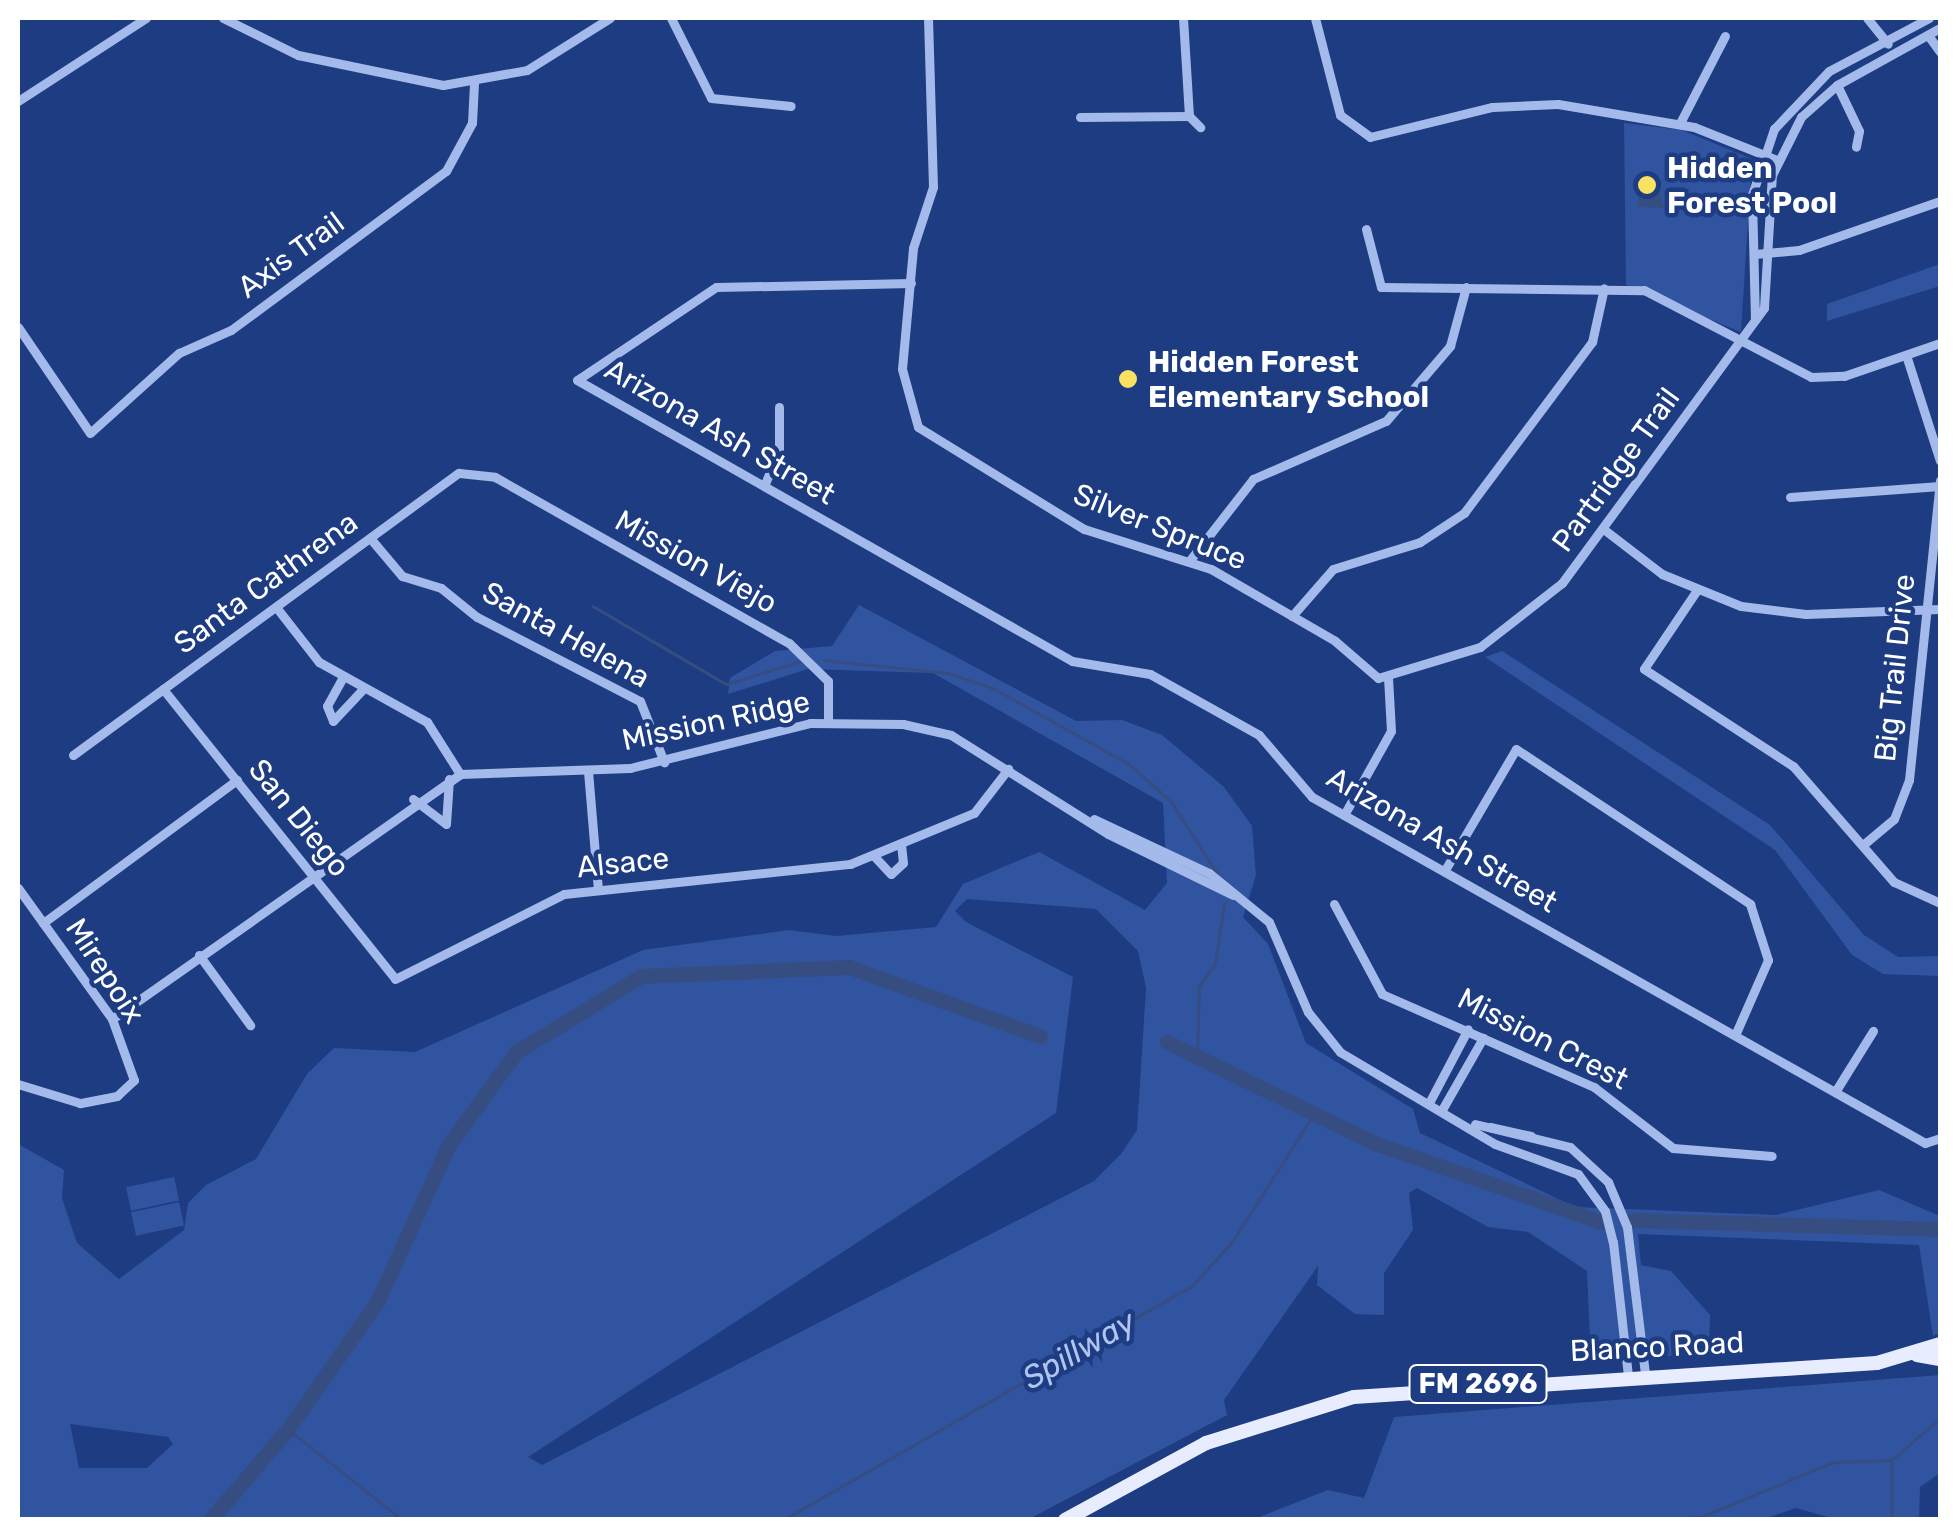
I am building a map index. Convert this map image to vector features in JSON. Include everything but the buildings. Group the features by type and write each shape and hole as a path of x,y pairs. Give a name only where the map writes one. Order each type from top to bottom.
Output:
{"main road":[{"name":"Blanco Road","path":"1917,1355 1940,1344"},
{"name":"Blanco Road","path":"1065,1520 1206,1444 1314,1407 1432,1387 1917,1355 1940,1359"}],"street":[{"path":"18,101 146,18"},
{"path":"222,18 298,55 413,82 474,83 546,60 610,18"},
{"path":"671,18 712,98 792,106"},
{"path":"910,284 933,187 928,18"},
{"path":"1183,18 1189,116 1200,127"},
{"path":"1314,18 1340,115 1356,132 1385,139 1526,103 1680,123 1778,160"},
{"path":"1867,18 1888,44"},
{"name":"Partridge Trail","path":"1755,320 1752,195 1762,154 1798,98 1850,60 1888,44 1929,18"},
{"name":"Partridge Trail","path":"1388,676 1503,634 1606,531 1745,342 1770,287 1778,160 1801,117 1837,84 1930,38 1940,28"},
{"path":"1680,123 1726,36"},
{"path":"1930,38 1940,52"},
{"path":"1850,60 1856,74"},
{"name":"Axis Trail","path":"18,327 90,433 179,353 230,330 446,171 472,123 474,83"},
{"path":"1837,84 1859,131 1856,147"},
{"path":"1080,116 1189,116"},
{"path":"1755,254 1940,201"},
{"path":"1366,229 1381,287 1604,288 1660,296 1745,342 1828,379 1940,343"},
{"name":"Arizona Ash Street","path":"910,284 708,290 577,380 1072,661 1150,674 1258,735 1306,792 1344,815 1925,1144 1940,1138"},
{"name":"Silver Spruce","path":"910,284 902,387 913,419 936,445 1084,529 1190,560 1292,616 1372,676 1388,676"},
{"path":"1190,560 1253,479 1386,421 1450,346 1466,287"},
{"path":"1292,616 1333,569 1420,542 1464,513 1592,342 1604,288"},
{"path":"1906,355 1940,461"},
{"path":"764,486 779,452 778,407"},
{"name":"Santa Cathrena","path":"73,755 460,474 495,477"},
{"name":"Mission Viejo","path":"495,477 815,661 828,681 828,722"},
{"path":"1790,497 1940,483"},
{"name":"Big Trail Drive","path":"1864,844 1905,796 1940,483"},
{"path":"1606,531 1697,590 1806,614 1940,609"},
{"name":"Santa Helena","path":"370,538 402,576 441,588 478,617 640,701 664,762"},
{"path":"1697,590 1644,669 1793,766 1900,888 1940,903"},
{"path":"276,607 343,678 427,722 460,774"},
{"path":"1344,815 1391,731 1388,676"},
{"path":"343,678 327,706 334,721 364,688"},
{"name":"San Diego","path":"163,690 395,979"},
{"name":"Mission Ridge","path":"112,1019 414,800 460,774 588,771 664,762 828,722 937,730 1091,818 1128,845 1175,871 1233,894"},
{"path":"1444,870 1516,749 1750,904 1768,960 1735,1035"},
{"name":"Alsace","path":"395,979 551,898 598,889 829,871 974,814 1008,769"},
{"path":"588,771 598,889"},
{"path":"414,800 446,824 449,779"},
{"path":"43,922 237,780"},
{"name":"Mission Ridge","path":"1091,818 1136,832 1183,858 1233,894 1282,939 1308,1012 1331,1043 1474,1124 1495,1144 1556,1160 1592,1190 1618,1285 1628,1375"},
{"path":"1128,845 1136,832"},
{"name":"Alsace","path":"873,855 891,874 903,863 901,844"},
{"path":"1175,871 1183,858"},
{"name":"Mirepoix","path":"18,888 112,1019 132,1069 130,1088 80,1104 18,1084"},
{"name":"Mission Crest","path":"1334,904 1382,994 1468,1029 1616,1100 1673,1148 1772,1156"},
{"path":"199,955 250,1026"},
{"path":"1430,1101 1468,1029"},
{"path":"1835,1092 1873,1031"},
{"path":"1443,1108 1483,1038"},
{"name":"Mission Ridge","path":"1474,1124 1534,1135 1570,1147 1608,1182 1627,1227 1644,1374"},
{"path":"1530,1153 1534,1135"},
{"path":"1618,1285 1634,1283"}],"shaded area":[{"path":"1624,123 1682,130 1752,159 1741,332 1626,285"},
{"name":"Hidden Forest Pool","path":"1639,175 1655,175 1664,208 1638,207"},
{"path":"1940,264 1940,286 1827,321 1827,304"},
{"path":"859,605 1076,721 1122,720 1162,735 1224,787 1252,826 1256,875 1243,917 1268,944 1306,1043 1413,1109 1420,1133 1575,1207 1776,1215 1879,1190 1940,1216 1940,1333 1933,1336 1919,1245 1638,1234 1641,1265 1671,1271 1710,1315 1709,1354 1591,1360 1587,1271 1528,1232 1488,1227 1417,1188 1409,1193 1413,1230 1384,1273 1384,1315 1355,1314 1317,1285 1318,1266 1224,1400 1227,1415 1029,1519 18,1519 18,1144 64,1170 62,1198 77,1243 119,1279 184,1230 188,1203 206,1185 256,1159 307,1074 334,1048 415,1052 643,950 789,930 836,936 936,927 963,884 1039,852 1145,910 1167,883 1163,803 933,673 808,669 728,694 730,678 775,651 832,646","holes":["967,899 1096,909 1138,951 1146,988 1137,1130 1121,1154 1094,1181 542,1465 528,1457 1056,1113 1073,977 966,922 955,911","70,1424 168,1437 173,1444 147,1468 79,1468"]},
{"path":"1502,651 1770,825 1864,935 1898,957 1940,956 1940,976 1883,974 1852,955 1775,850 1485,657"},
{"path":"174,1177 179,1200 131,1211 126,1187"},
{"path":"179,1202 184,1225 136,1236 131,1212"},
{"path":"1940,1375 1940,1473 1920,1487 1919,1519 1835,1519 1796,1508 1761,1520 1254,1519 1328,1490 1364,1498 1394,1417"}],"waterway":[{"path":"593,606 726,684 801,661"},
{"path":"824,660 948,673 993,688 1129,764 1171,801 1217,873"},
{"path":"1197,1057 1199,987 1215,963 1224,904"},
{"path":"210,1520 288,1429 377,1302 448,1146 516,1052 641,976 849,967 1040,1036"},
{"path":"1167,1042 1374,1143 1601,1222"},
{"name":"Spillway","path":"783,1520 1192,1286 1232,1242 1314,1114"},
{"path":"1633,1220 1940,1229"},
{"path":"1652,1520 1701,1517 1834,1462 1892,1460 1940,1418"},
{"name":"Spillway","path":"288,1429 403,1520"},
{"path":"1892,1461 1892,1520"},
{"path":"1283,1520 1325,1520"}],"place":[{"name":"Hidden Forest Pool","path":"1647,185"},
{"name":"Hidden Forest Elementary School","path":"1128,379"}]}
